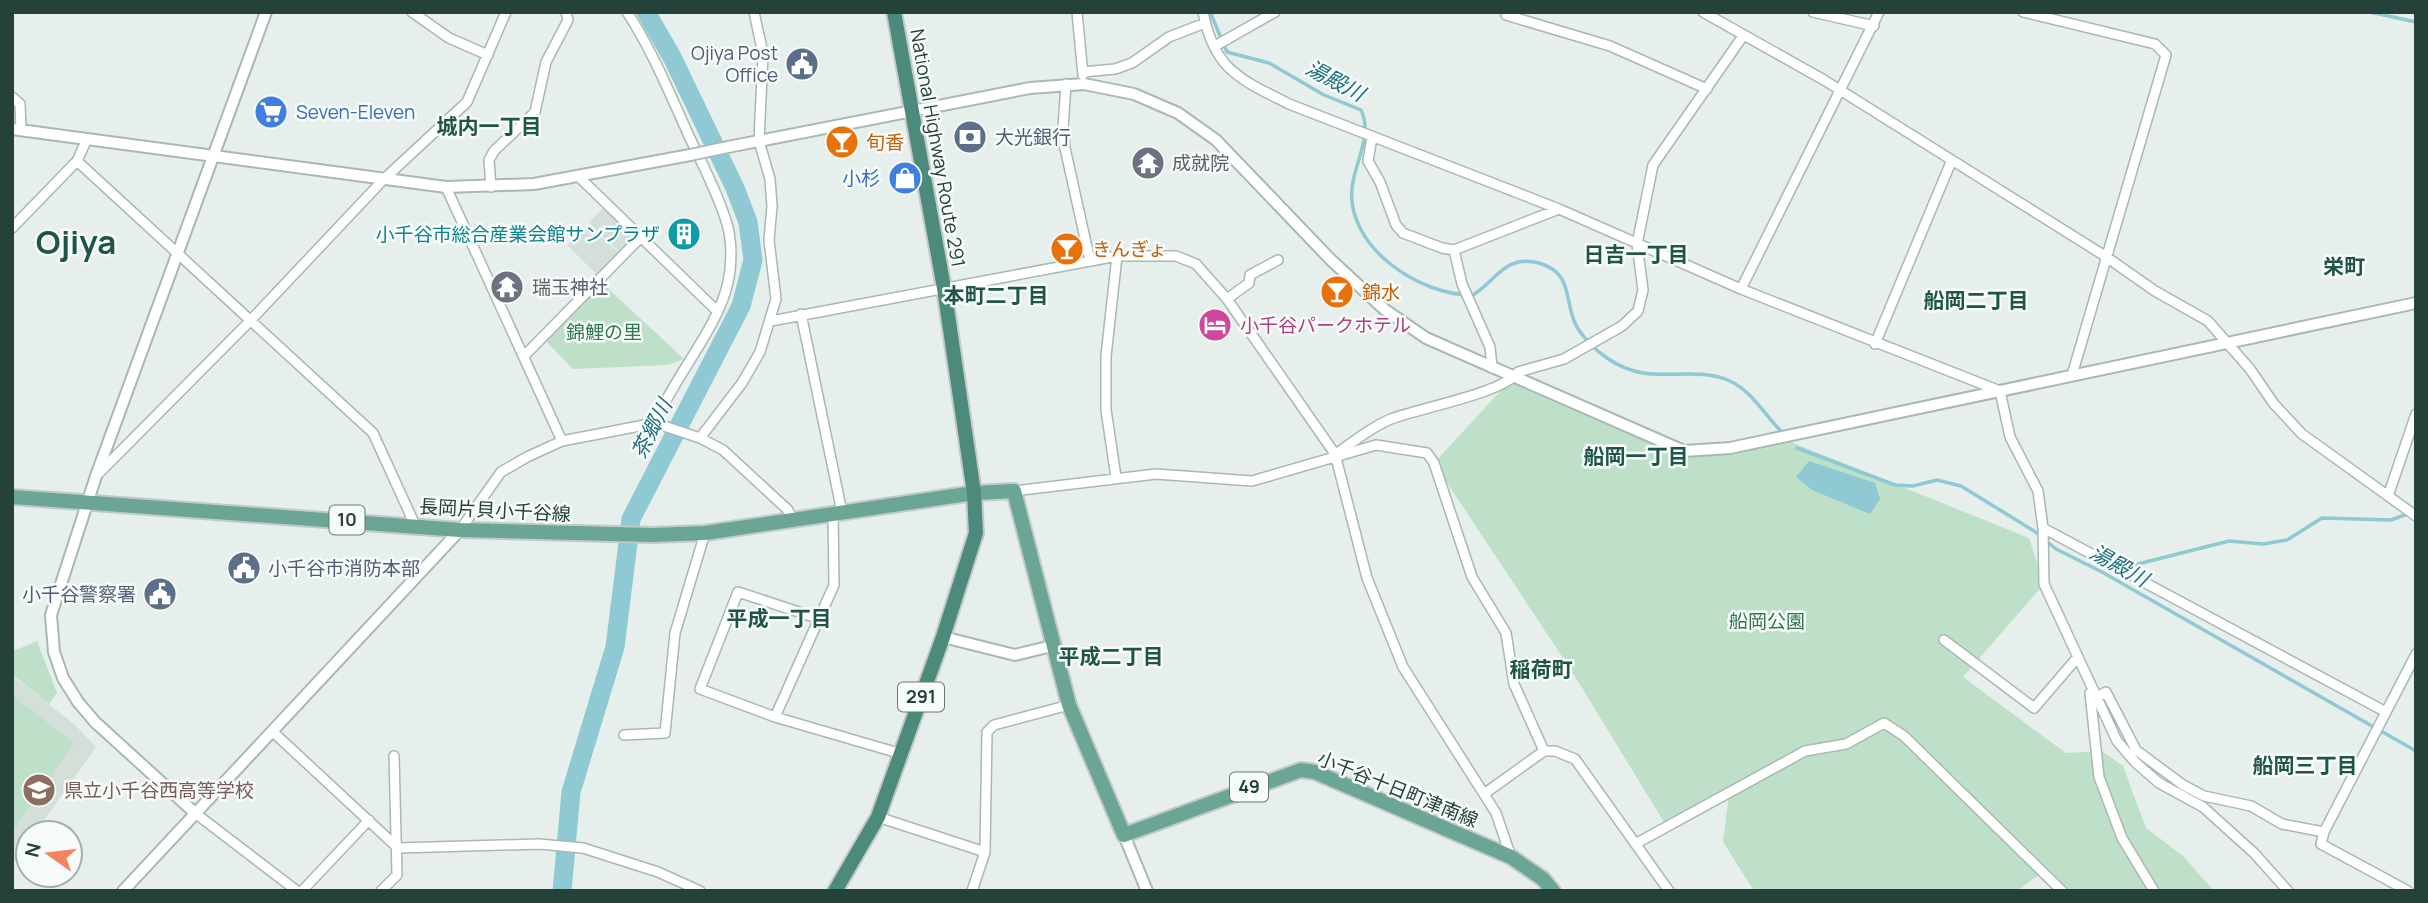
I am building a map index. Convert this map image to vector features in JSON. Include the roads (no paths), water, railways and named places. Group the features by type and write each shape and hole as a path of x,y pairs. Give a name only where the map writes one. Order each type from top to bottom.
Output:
{"highway":[{"name":"National Highway Route 291","path":"835,891 878,817 974,546 974,493 944,288 894,12"}],"main road":[{"path":"974,493 1014,491 1069,705 1124,835"},
{"name":"長岡片貝小千谷線","path":"12,497 460,530 652,535 705,533 974,493"},
{"name":"小千谷十日町津南線","path":"1124,835 1301,770 1315,772 1511,857 1543,879 1553,891"}],"street":[{"path":"266,12 96,476 51,615 54,652 63,678 95,722 195,813 299,891 369,820"},
{"path":"412,12 449,38 488,55"},
{"path":"96,476 250,321 384,179 467,102 506,12"},
{"path":"491,187 489,160 494,150 536,113 546,62 568,20 566,12"},
{"path":"627,12 668,89 727,225 728,282 716,310 667,393 657,424"},
{"path":"700,438 743,383 760,352 776,299 769,240 772,206 770,178 759,141 763,54 754,12"},
{"path":"1077,12 1083,78"},
{"path":"1203,12 1205,23 1219,44 1221,63 1249,83 1309,113 1559,209 1741,289 2000,391"},
{"path":"1219,44 1275,12"},
{"path":"1703,12 1841,91 2105,256 2155,291 2208,321 2228,342 2295,427 2326,454 2416,516"},
{"path":"1813,12 1874,26"},
{"path":"1741,289 1879,12"},
{"path":"2023,12 2155,44 2166,55 2071,375"},
{"path":"1506,15 1610,46 1707,89"},
{"path":"12,97 20,104 16,130 446,187 491,187 579,177 1030,88 1066,84 1132,63 1169,37 1205,23"},
{"path":"1335,454 1388,420 1482,392 1514,378 1518,372 1564,359 1622,326 1638,311 1643,290 1637,244 1654,165 1743,36"},
{"path":"1083,78 1135,94 1188,120 1216,140 1331,260 1384,309 1426,338 1684,451 1730,449 2416,303"},
{"path":"1066,84 1063,128 1065,148 1090,261"},
{"path":"1367,136 1368,160 1380,182 1396,225 1417,240 1454,250 1559,209"},
{"path":"12,228 77,160 87,139"},
{"path":"77,160 373,433 415,525"},
{"path":"1875,344 1951,162"},
{"path":"579,177 716,310"},
{"path":"446,187 562,441"},
{"path":"525,355 641,237"},
{"path":"1454,250 1465,291 1490,347 1492,368"},
{"path":"771,321 1117,256 1176,256 1196,264 1227,299 1335,454 1367,578 1403,667 1496,813 1511,857"},
{"path":"1116,477 1106,410 1105,356 1117,256"},
{"path":"1227,299 1249,283 1250,275 1278,260"},
{"path":"775,717 834,585 838,512 800,314"},
{"path":"2000,391 2010,437 2038,491 2043,530 2044,584 2117,741 2134,762 2167,789 2203,807 2254,853 2288,891"},
{"path":"2388,496 2416,414"},
{"path":"123,891 460,530 501,472 562,441 657,424 700,438 740,464 788,510 793,521"},
{"path":"1014,491 1156,474 1252,481 1335,454 1376,444 1427,453 1434,463 1472,578 1506,633 1514,684 1544,751"},
{"path":"2043,530 2386,712"},
{"path":"624,735 665,733 675,633 705,533"},
{"path":"817,618 738,592 700,688 775,717 902,754"},
{"path":"943,637 1015,654 1052,646"},
{"path":"1944,640 2034,708 2077,658"},
{"path":"2408,891 2321,844 2324,832 2416,654"},
{"path":"2090,687 2099,777 2122,838 2154,891"},
{"path":"2095,698 2106,692 2136,750 2183,785 2204,796 2251,806 2282,824 2324,832"},
{"path":"972,891 985,852 987,732 994,725 1069,705"},
{"path":"1637,843 1805,751 1846,744 1884,723 1905,736 2062,891"},
{"path":"272,731 398,848 539,844 583,848 658,872 699,891"},
{"path":"1484,794 1544,751 1555,751 1575,759 1669,891"},
{"path":"381,891 397,874 394,756"},
{"path":"878,817 985,852"},
{"path":"1124,835 1147,891"}],"water":[{"path":"1809,461 1875,483 1880,499 1870,514 1812,490 1796,477"}],"waterway":[{"name":"茶郷川","path":"562,891 571,792 615,647 631,519 741,306 753,260 748,222 735,188 672,57 646,12"},
{"name":"湯殿川","path":"1210,12 1227,52 1269,63 1324,95 1361,110 1365,129 1352,188 1353,210 1361,230 1390,264 1431,287 1473,295 1502,270 1518,262 1527,261 1550,267 1566,288 1578,328 1607,358 1639,372 1700,374 1730,381 1752,398 1783,433"},
{"path":"2370,12 2416,22"},
{"name":"湯殿川","path":"1797,448 1895,485 1913,486 1937,480 1961,486 2034,531 2056,549 2102,572 2416,751"},
{"path":"2122,568 2229,541 2263,544 2287,540 2322,518 2391,520 2410,513"}],"place":[{"name":"Ojiya Post Office","path":"802,64"},
{"name":"Seven-Eleven","path":"271,112"},
{"name":"大光銀行","path":"970,137"},
{"name":"旬香","path":"842,142"},
{"name":"成就院","path":"1148,163"},
{"name":"小杉","path":"905,178"},
{"name":"小千谷市総合産業会館サンプラザ","path":"684,234"},
{"name":"きんぎょ","path":"1067,249"},
{"name":"瑞玉神社","path":"507,287"},
{"name":"錦水","path":"1337,292"},
{"name":"小千谷パークホテル","path":"1215,325"},
{"name":"小千谷市消防本部","path":"244,568"},
{"name":"小千谷警察署","path":"160,594"},
{"name":"県立小千谷西高等学校","path":"39,790"}],"district":[{"name":"城内一丁目","path":"489,127"},
{"name":"Ojiya","path":"76,242"},
{"name":"日吉一丁目","path":"1636,255"},
{"name":"栄町","path":"2344,267"},
{"name":"本町二丁目","path":"996,296"},
{"name":"船岡二丁目","path":"1976,301"},
{"name":"船岡一丁目","path":"1636,457"},
{"name":"平成一丁目","path":"779,619"},
{"name":"平成二丁目","path":"1111,657"},
{"name":"稲荷町","path":"1541,670"},
{"name":"船岡三丁目","path":"2305,766"}],"park label":[{"name":"錦鯉の里","path":"604,332"},
{"name":"船岡公園","path":"1767,621"}]}
